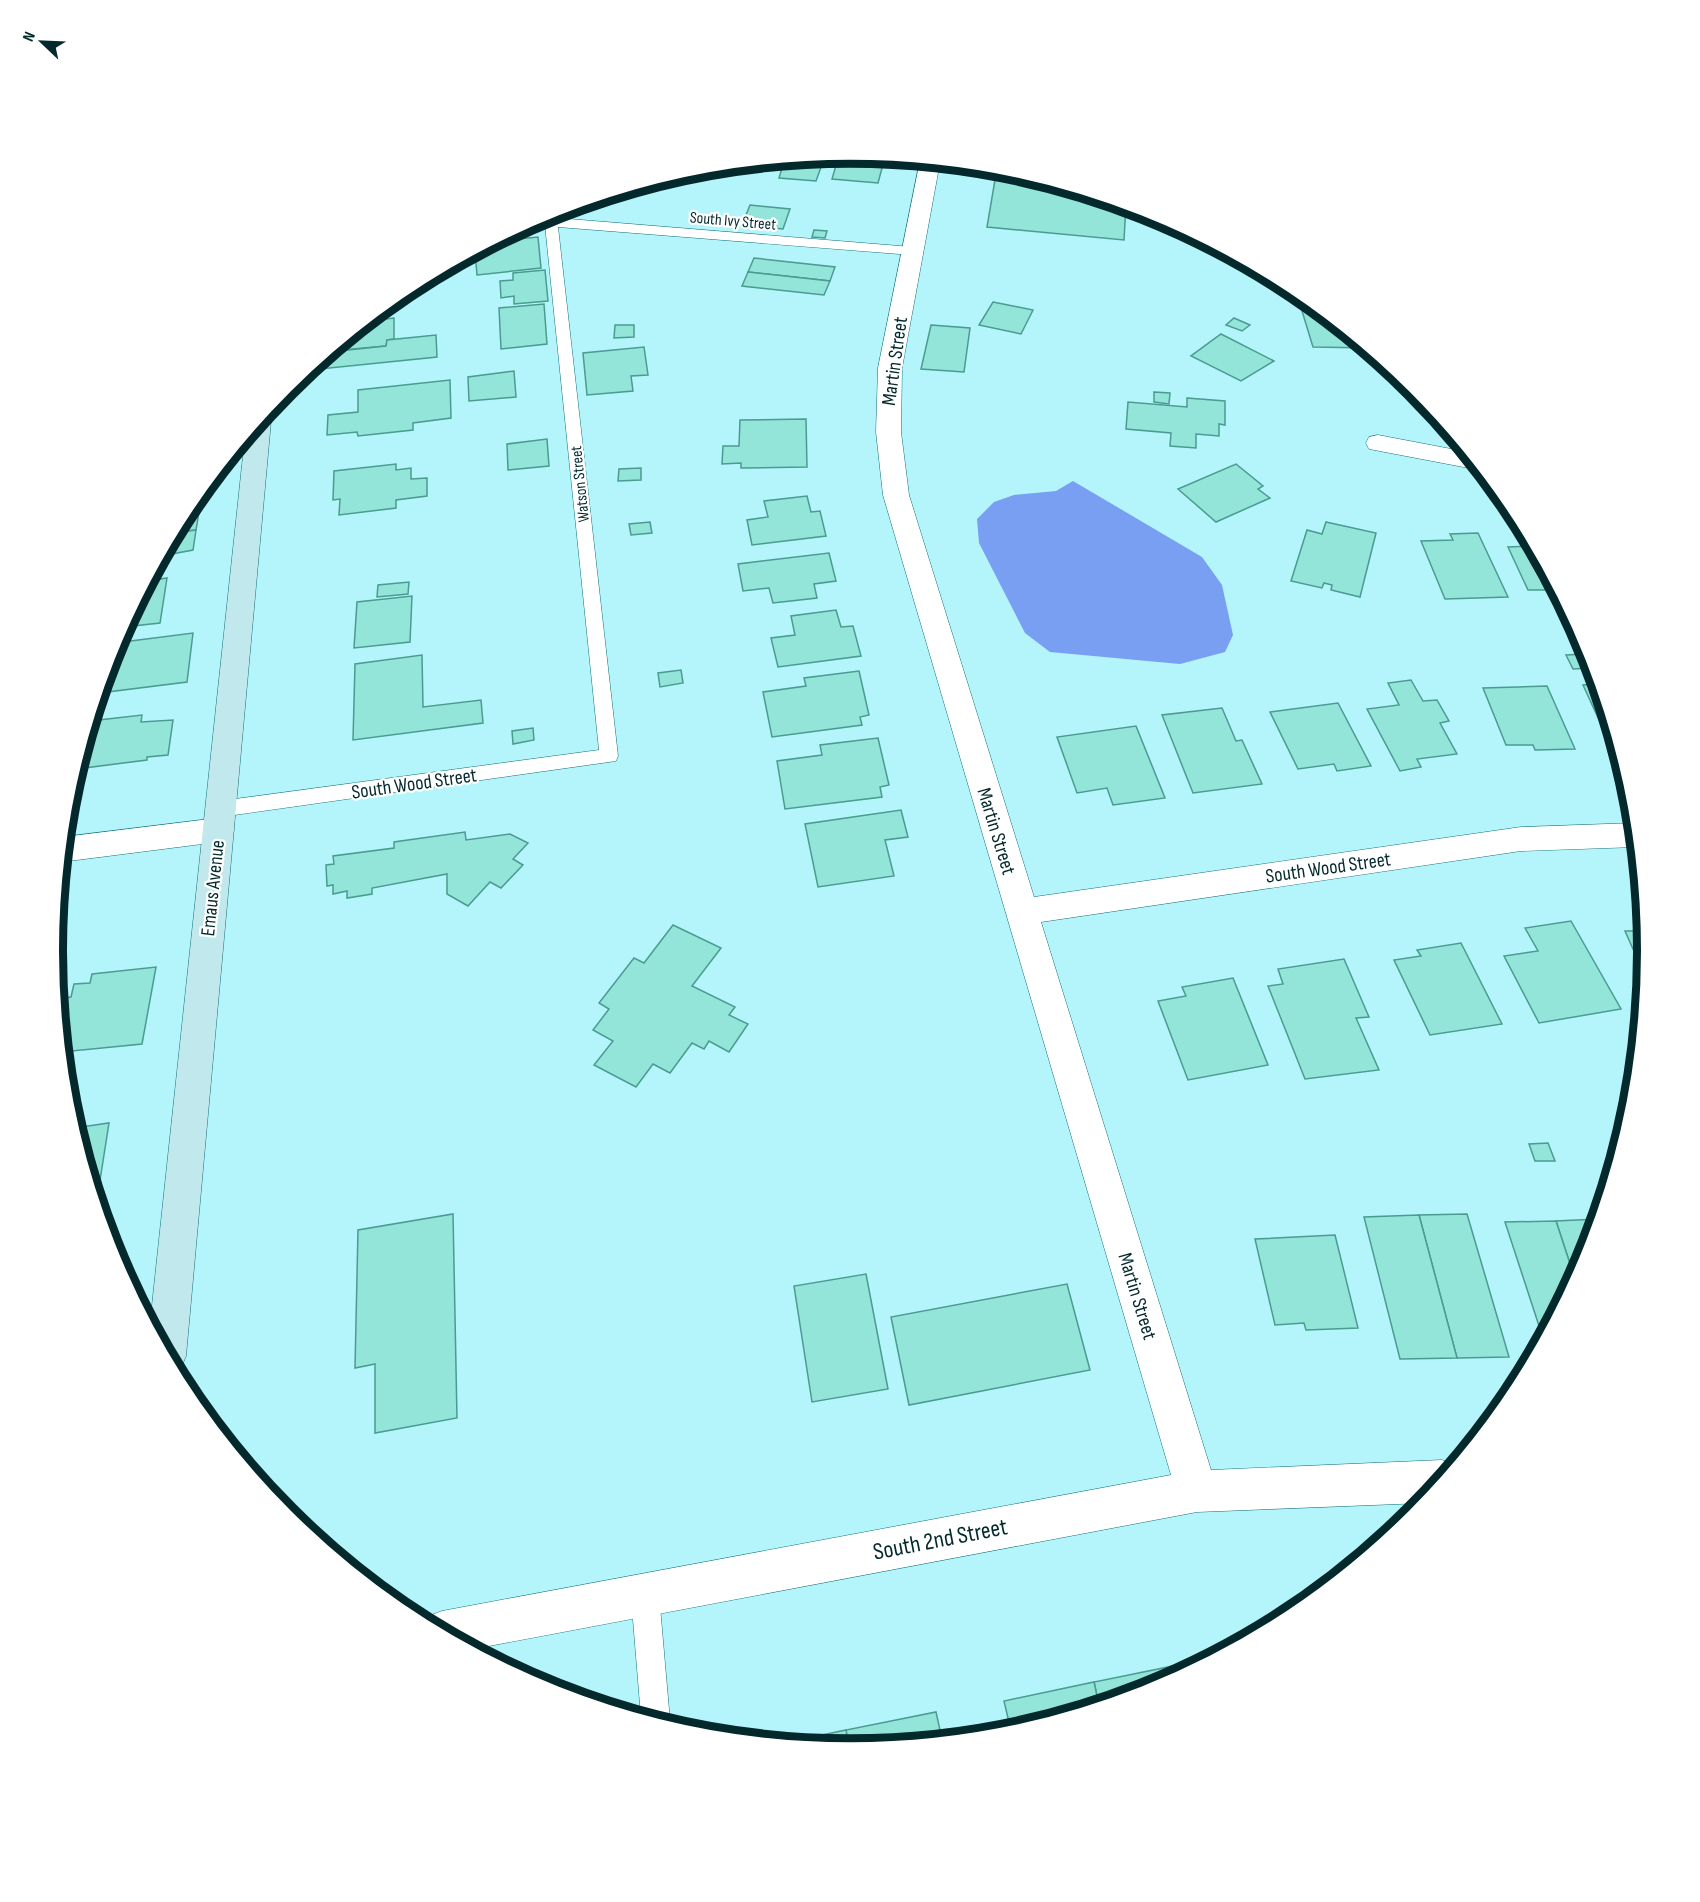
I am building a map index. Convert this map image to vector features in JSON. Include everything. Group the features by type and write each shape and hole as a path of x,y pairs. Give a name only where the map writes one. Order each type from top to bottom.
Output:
{"main road":[{"name":"Emaus Avenue","path":"167,1343 258,432"}],"street":[{"name":"Martin Street","path":"928,169 886,402 888,449 896,495 1197,1491"},
{"path":"1378,443 1464,459"},
{"name":"South Wood Street","path":"70,848 219,820"},
{"name":"South Wood Street","path":"1022,912 1521,839 1628,835"},
{"name":"South 2nd Street","path":"453,1631 1197,1491 1431,1481"}],"lane":[{"name":"South Ivy Street","path":"564,218 912,251"},
{"name":"Watson Street","path":"551,223 609,756"},
{"name":"South Wood Street","path":"219,820 609,756"},
{"path":"645,1595 655,1713"}],"water":[{"path":"1073,481 1202,557 1222,585 1233,635 1225,652 1180,664 1050,652 1025,633 979,543 977,519 994,502 1014,495 1056,491"}],"building":[{"path":"822,165 816,181 779,178 782,168 780,168"},
{"path":"836,165 883,165 878,183 832,179"},
{"path":"995,178 1054,191 1125,214 1124,240 987,227"},
{"path":"750,205 790,209 783,229 742,225"},
{"path":"814,230 827,231 825,238 812,237"},
{"path":"538,237 541,268 477,275 476,259 515,239"},
{"path":"754,258 835,267 830,281 748,272"},
{"path":"545,270 548,301 514,304 514,296 501,298 500,281 513,280 513,273"},
{"path":"748,272 830,281 824,295 742,286"},
{"path":"993,302 1033,310 1021,334 979,325"},
{"path":"544,304 547,344 501,349 499,308"},
{"path":"1302,311 1307,311 1355,348 1313,347"},
{"path":"394,318 394,339 387,340 386,346 342,350 371,327 382,319"},
{"path":"1234,318 1250,325 1242,331 1226,325"},
{"path":"615,325 634,325 634,337 614,338"},
{"path":"931,325 970,328 964,372 921,369"},
{"path":"1221,334 1274,361 1241,381 1191,356"},
{"path":"436,335 437,357 321,369 341,351 386,346 387,340"},
{"path":"644,347 648,375 631,376 633,391 587,395 583,353"},
{"path":"514,371 516,397 469,401 468,377"},
{"path":"450,380 451,418 413,423 413,430 358,436 357,432 327,435 328,415 358,412 358,390"},
{"path":"1154,392 1170,393 1169,404 1154,402"},
{"path":"1187,398 1225,401 1225,425 1219,424 1219,436 1196,434 1196,448 1170,446 1171,433 1126,429 1128,402 1187,407"},
{"path":"806,419 807,467 741,468 741,463 722,464 723,446 739,446 740,420"},
{"path":"547,439 549,466 508,470 507,444"},
{"path":"396,464 396,470 411,468 411,479 427,478 427,496 396,500 396,508 339,515 340,499 333,500 334,471"},
{"path":"1236,464 1263,486 1258,489 1270,498 1216,522 1178,489"},
{"path":"641,468 641,480 618,481 619,469"},
{"path":"807,496 811,512 820,511 826,536 752,545 747,520 768,517 764,501"},
{"path":"197,512 196,530 185,532 196,514"},
{"path":"650,522 652,533 631,535 629,524"},
{"path":"1326,522 1376,533 1360,597 1331,590 1332,585 1324,583 1322,588 1291,581 1307,530 1322,534"},
{"path":"196,530 193,550 170,554 185,532"},
{"path":"1478,533 1508,597 1445,599 1421,541 1453,540 1450,534"},
{"path":"1525,546 1549,590 1528,590 1508,547"},
{"path":"829,553 836,581 814,584 817,598 773,603 769,588 743,591 738,564"},
{"path":"167,578 160,623 134,626 144,603 156,580"},
{"path":"409,582 408,594 377,597 378,585"},
{"path":"412,596 410,642 354,648 357,602"},
{"path":"836,610 841,627 853,626 861,656 778,667 771,638 795,635 791,616"},
{"path":"193,633 187,682 107,692 127,641"},
{"path":"1579,654 1584,668 1573,669 1566,655"},
{"path":"422,655 423,707 481,700 483,723 353,740 355,664"},
{"path":"681,670 683,683 660,687 658,673"},
{"path":"859,671 869,715 860,717 862,725 772,737 763,692 806,686 804,678"},
{"path":"1411,680 1423,701 1437,700 1449,721 1440,723 1457,754 1417,759 1421,767 1400,771 1367,709 1399,705 1388,683"},
{"path":"1583,685 1590,685 1606,733 1605,733"},
{"path":"1547,686 1575,749 1535,750 1533,745 1506,745 1483,688"},
{"path":"1338,703 1371,766 1337,771 1334,764 1298,769 1270,712"},
{"path":"1222,708 1236,741 1242,740 1262,784 1193,793 1162,715"},
{"path":"142,715 141,722 173,720 168,755 85,768 98,720"},
{"path":"1136,726 1165,798 1113,805 1107,788 1077,793 1057,737"},
{"path":"533,728 534,740 513,744 512,731"},
{"path":"878,738 889,785 880,787 882,797 785,809 777,761 822,755 820,745"},
{"path":"901,810 908,837 885,840 894,876 818,887 805,824"},
{"path":"465,832 466,840 510,834 528,843 513,859 523,865 501,888 490,882 468,906 447,894 447,874 372,888 372,894 347,898 347,891 333,894 333,885 327,886 326,865 334,864 333,856 394,848 394,842"},
{"path":"1571,921 1621,1009 1539,1023 1504,956 1538,951 1525,928"},
{"path":"673,925 721,948 692,986 735,1007 729,1015 748,1024 729,1052 709,1041 704,1049 692,1043 670,1073 653,1064 636,1087 594,1065 613,1041 593,1030 609,1009 599,1003 634,958 644,963"},
{"path":"1625,931 1636,931 1637,957"},
{"path":"1461,943 1502,1024 1430,1035 1394,960 1421,956 1417,950"},
{"path":"1344,959 1369,1017 1356,1018 1379,1070 1305,1079 1268,986 1283,984 1278,969"},
{"path":"156,967 142,1044 70,1051 65,998 71,997 74,984 90,983 92,974"},
{"path":"1233,978 1268,1065 1188,1080 1158,1001 1186,996 1182,987"},
{"path":"109,1123 99,1185 90,1155 83,1127"},
{"path":"1548,1143 1555,1161 1535,1161 1529,1144"},
{"path":"453,1214 457,1418 375,1433 375,1364 355,1368 358,1230"},
{"path":"1467,1214 1509,1357 1457,1358 1419,1215"},
{"path":"1419,1215 1457,1358 1400,1359 1364,1217"},
{"path":"1589,1219 1571,1266 1556,1221"},
{"path":"1556,1221 1571,1266 1540,1329 1505,1222"},
{"path":"1335,1235 1358,1328 1306,1330 1304,1323 1275,1325 1255,1239"},
{"path":"866,1274 888,1389 812,1402 794,1286"},
{"path":"1067,1284 1090,1370 909,1405 891,1317"},
{"path":"1178,1665 1178,1666 1097,1698 1094,1682"},
{"path":"1094,1682 1097,1698 1009,1722 1004,1701"},
{"path":"936,1712 940,1732 850,1738 847,1738 846,1730"},
{"path":"846,1730 847,1738 815,1737"}]}
